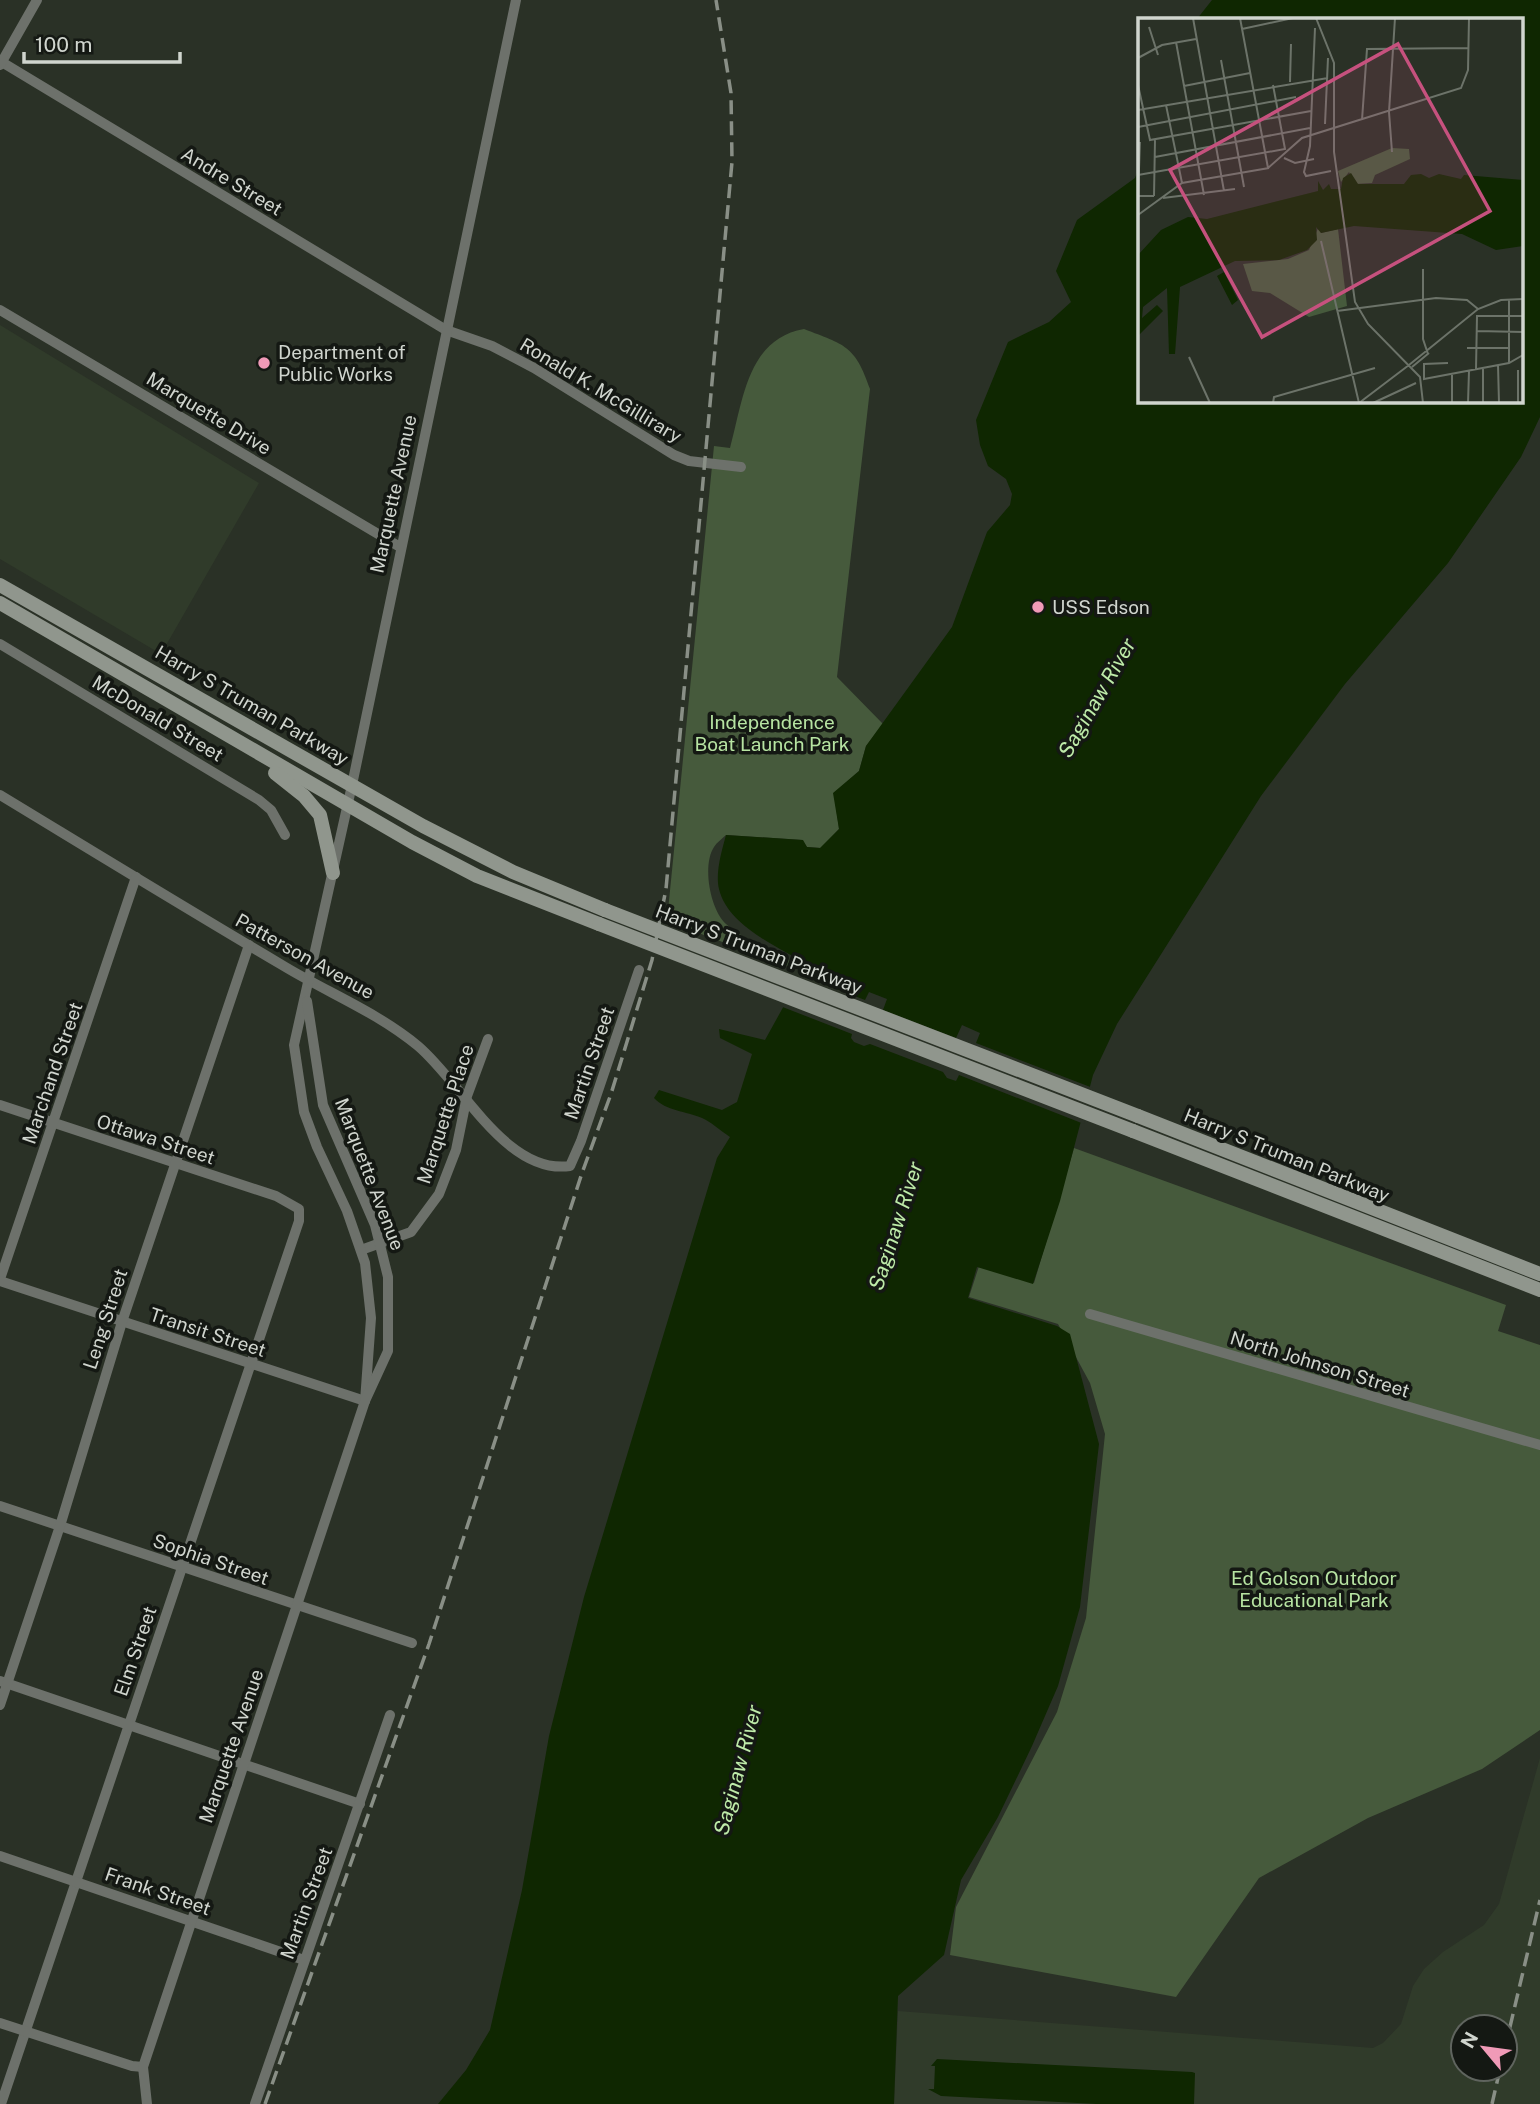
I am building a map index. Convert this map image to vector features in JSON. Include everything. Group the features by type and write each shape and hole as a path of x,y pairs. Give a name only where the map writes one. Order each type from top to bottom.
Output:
{"main road":[{"name":"Harry S Truman Parkway","path":"0,585 352,785 602,917 1133,1131 1540,1290"},
{"name":"Harry S Truman Parkway","path":"0,603 251,750 477,876 602,917 1138,1116 1540,1274"},
{"path":"251,750 314,806 323,824 333,873"}],"street":[{"path":"1,63 37,0"},
{"name":"Marquette Avenue","path":"365,1401 371,1318 369,1282 347,1210 317,1147 300,1094 294,1045 348,805 516,0"},
{"name":"Andre Street","path":"1,63 446,330"},
{"name":"Marquette Drive","path":"0,310 400,547"},
{"name":"Ronald K. McGillirary","path":"446,330 492,346 534,368 674,455 689,461 741,467"},
{"name":"McDonald Street","path":"0,644 259,800 271,810 285,835"},
{"name":"Patterson Avenue","path":"0,795 248,945 382,1018 420,1048 467,1096 500,1138 517,1152 535,1162 555,1168 570,1166"},
{"name":"Marchand Street","path":"0,1280 136,877"},
{"name":"Leng Street","path":"0,1705 4,1682 60,1526 122,1322 248,945"},
{"name":"Martin Street","path":"570,1166 639,970"},
{"name":"Marquette Avenue","path":"147,2104 143,2067 365,1401 388,1351 390,1302 382,1245 323,1105 306,996"},
{"name":"Marquette Place","path":"382,1245 411,1232 439,1194 456,1150 467,1096 488,1039"},
{"name":"Ottawa Street","path":"0,1105 175,1165 276,1196 299,1209"},
{"name":"Elm Street","path":"1,2104 296,1234 299,1209"},
{"path":"361,1250 382,1245"},
{"name":"Transit Street","path":"0,1280 251,1366 365,1401"},
{"name":"North Johnson Street","path":"1090,1314 1540,1445"},
{"name":"Sophia Street","path":"0,1506 412,1643"},
{"path":"4,1682 244,1762 360,1804"},
{"name":"Martin Street","path":"255,2104 390,1715"},
{"name":"Frank Street","path":"0,1856 304,1960"},
{"path":"0,2022 143,2067"}],"shaded area":[{"path":"0,325 259,483 161,654 0,559"},
{"path":"1540,1758 1540,2104 894,2104 898,2011 1373,2048 1383,2043 1401,2024 1413,1986 1424,1969 1443,1952 1484,1925 1499,1904"}],"green space":[{"name":"Independence Boat Launch Park","path":"804,329 847,348 859,363 870,389 837,677 883,724 866,746 859,771 834,793 839,829 821,848 807,847 802,840 726,835 715,845 710,855 709,887 720,917 740,934 792,961 791,968 667,921 714,446 730,448 744,392 759,359 770,345 785,335"},
{"name":"Ed Golson Outdoor Educational Park","path":"1074,1148 1506,1305 1498,1331 1540,1345 1540,1730 1482,1769 1368,1818 1259,1878 1176,1997 950,1955 956,1907 1057,1712 1086,1618 1105,1434 1090,1383 1058,1324 969,1297 979,1266 1034,1283"}],"water":[{"name":"Saginaw River","path":"1212,0 1540,0 1540,417 1521,457 1448,563 1345,684 1261,796 1117,1024 1093,1075 1060,1201 1033,1284 977,1267 968,1298 1057,1326 1070,1334 1099,1444 1080,1607 1058,1686 998,1817 961,1880 944,1955 898,1996 894,2104 438,2104 466,2070 490,2030 522,1890 549,1736 584,1597 717,1158 730,1137 705,1119 670,1108 654,1098 659,1090 722,1110 737,1102 752,1054 720,1038 719,1029 765,1040 807,964 756,934 732,914 724,902 718,876 726,835 803,840 807,847 820,848 839,829 833,793 859,771 866,746 952,627 987,532 1010,505 1012,494 1006,479 988,466 980,445 976,420 1008,342 1049,322 1071,302 1056,271 1077,220 1135,178 1138,170 1138,402 1522,402 1522,18 1198,18"},
{"path":"937,2059 1192,2072 1195,2073 1194,2104 1097,2104 941,2096 928,2089 934,2089 935,2066 931,2066"}],"pier":[{"path":"798,974 865,1000 869,992 887,999 883,1010 956,1038 962,1025 980,1033 976,1043 1093,1088 1084,1124 959,1075 956,1081 947,1078 943,1072 870,1044 864,1046 854,1042 852,1034 780,1006"}],"railway":[{"path":"265,2104 429,1644 582,1173 611,1094 652,960 666,889 732,162 731,93 716,0"},
{"path":"1513,2013 1540,1900"},
{"path":"1492,2104 1497,2083"}],"place":[{"name":"Department of Public Works","path":"264,363"},
{"name":"USS Edson","path":"1038,607"}]}
